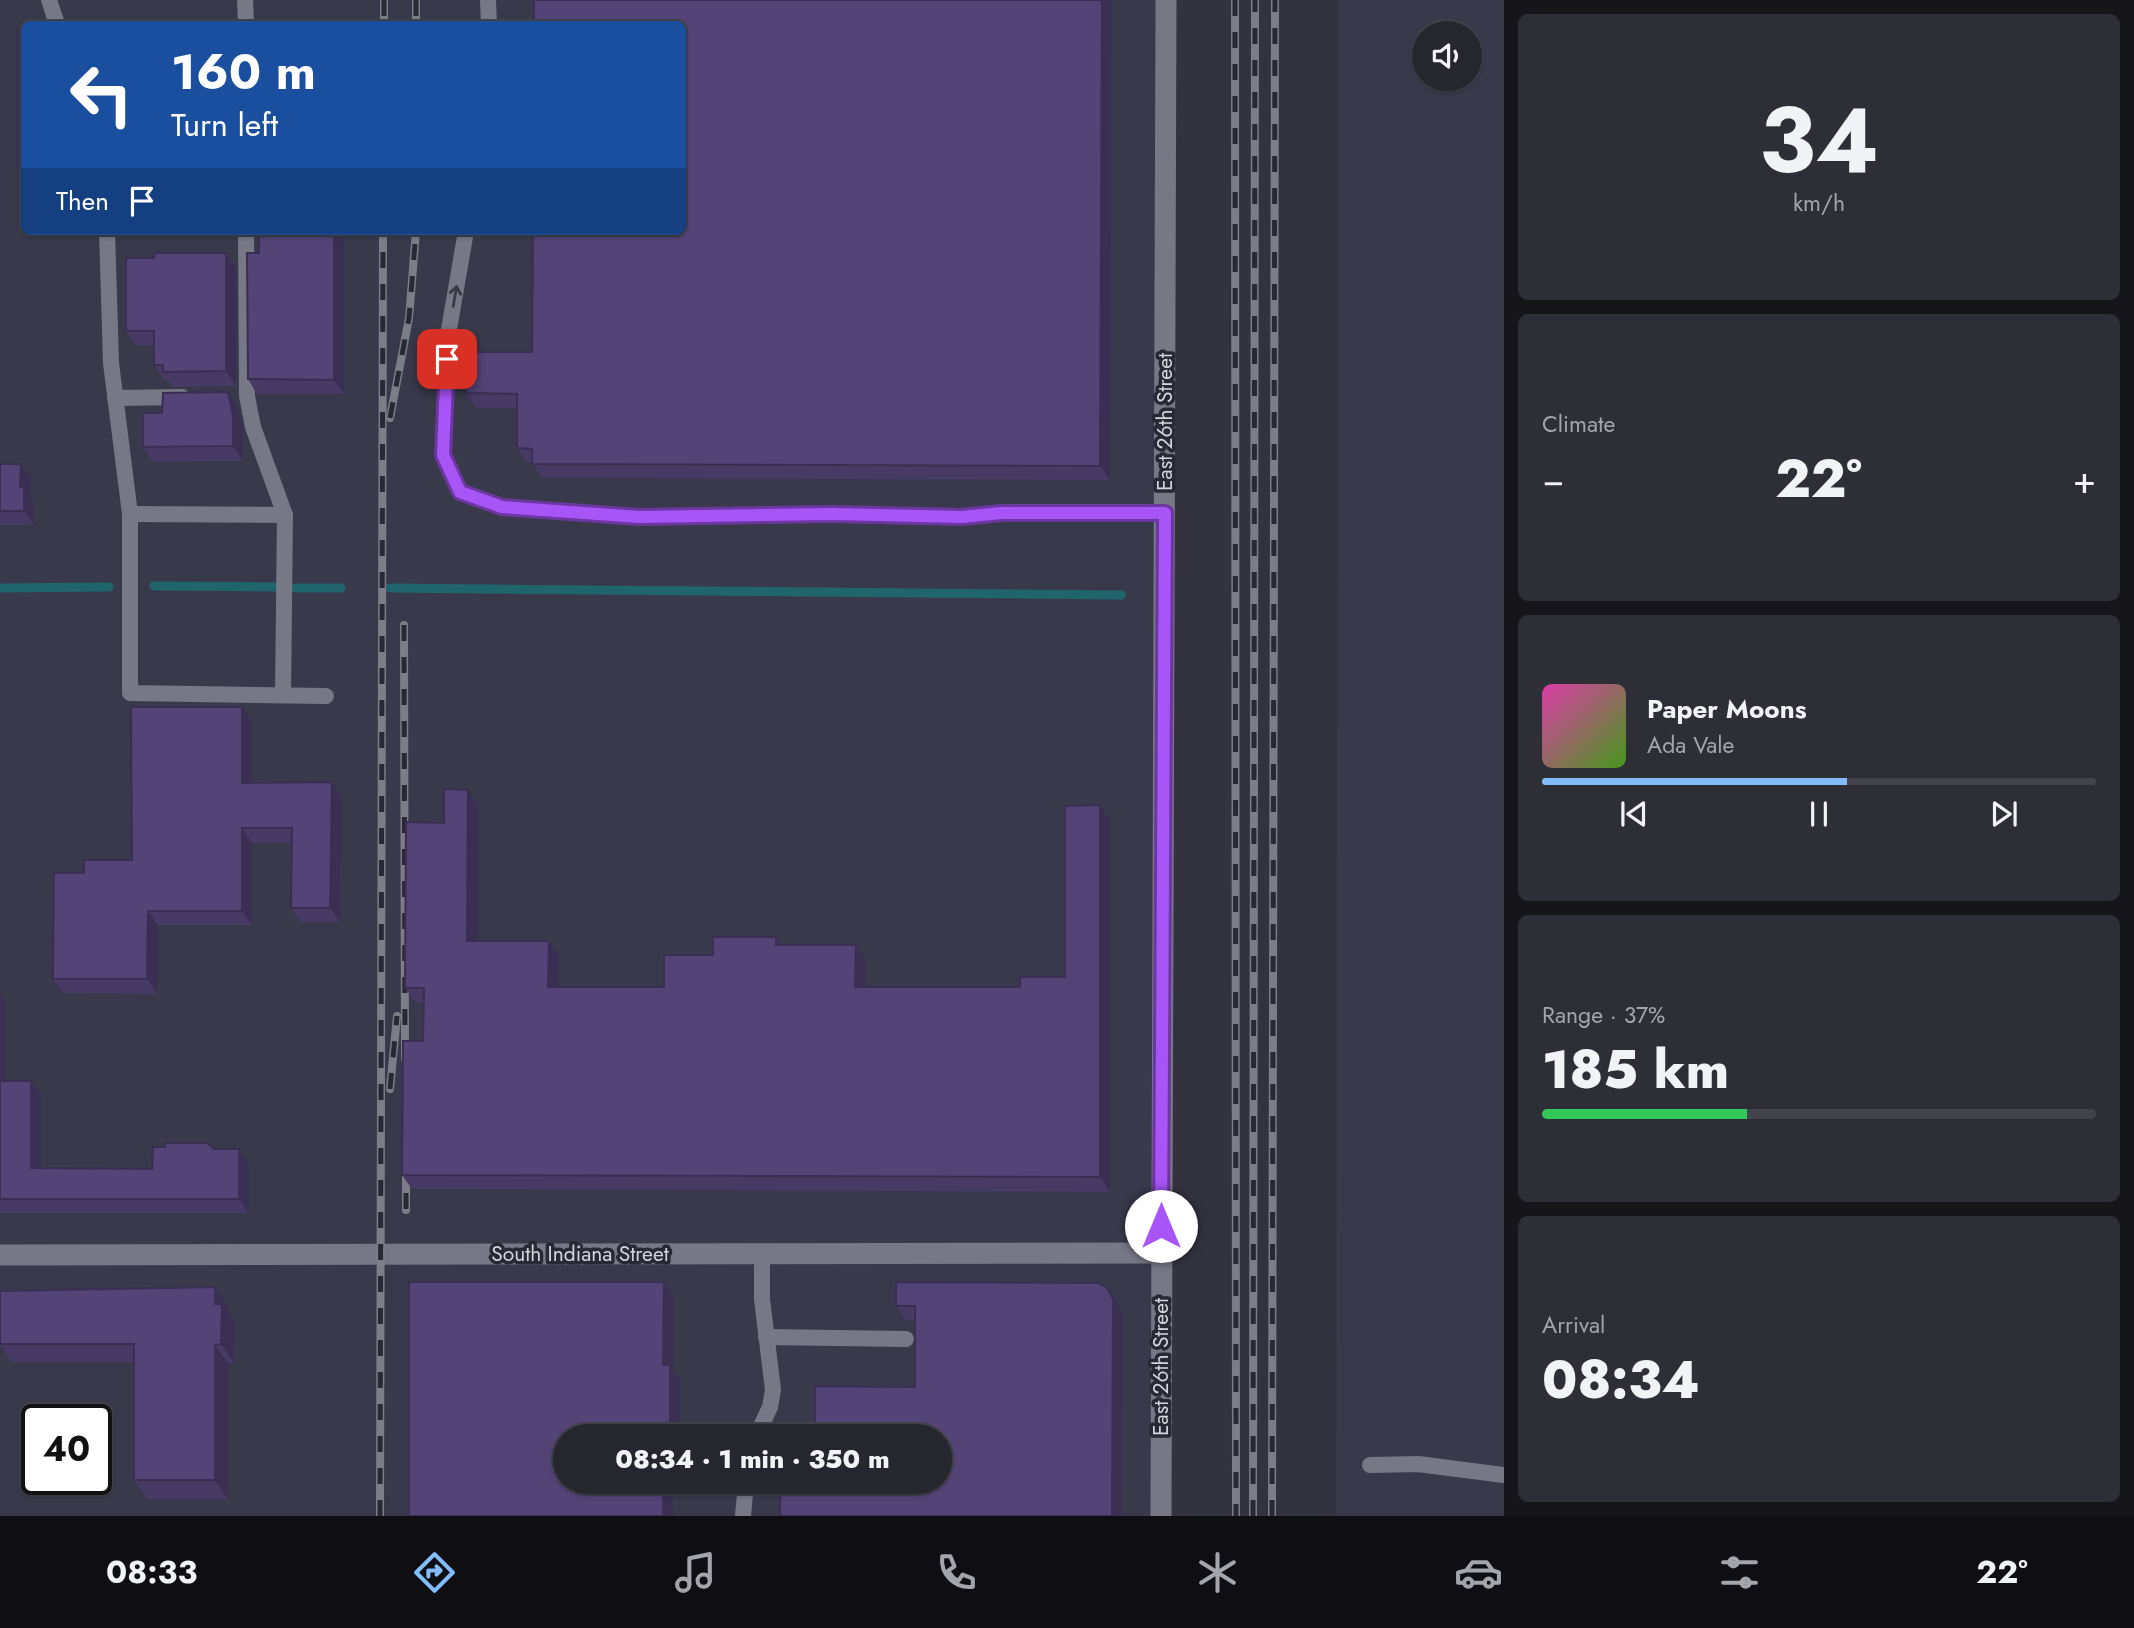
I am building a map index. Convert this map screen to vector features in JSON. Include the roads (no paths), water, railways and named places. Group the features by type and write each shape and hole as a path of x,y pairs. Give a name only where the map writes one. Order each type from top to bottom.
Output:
{"street":[{"name":"East 26th Street","path":"1161,1516 1166,0"},
{"name":"South Indiana Street","path":"0,1255 1161,1253"}],"lane":[{"path":"49,0 56,21"},
{"path":"246,0 246,21"},
{"path":"488,0 489,21"},
{"path":"107,235 107,305 115,398 130,514 130,693 326,696"},
{"path":"246,235 241,396 285,515 283,695"},
{"path":"465,235 448,335 443,455 460,492 502,507 639,517 833,514 962,517 1001,513 1165,513"},
{"path":"115,398 194,397"},
{"path":"130,514 285,515"},
{"path":"762,1254 762,1299 773,1390 770,1407 762,1424"},
{"path":"766,1337 906,1339"},
{"path":"1370,1465 1418,1464 1504,1475"},
{"path":"743,1516 745,1494"}],"waterway":[{"path":"154,586 275,587"},
{"path":"0,588 109,587"},
{"path":"295,588 341,588"},
{"path":"390,588 1121,595"}],"railway":[{"path":"384,0 384,21"},
{"path":"416,0 416,21"},
{"path":"1235,0 1236,1516"},
{"path":"1253,1516 1255,0"},
{"path":"1272,1516 1275,0"},
{"path":"380,1516 383,235"},
{"path":"390,418 409,318 416,235"},
{"path":"404,625 405,1059"},
{"path":"390,1089 397,1016"},
{"path":"406,1161 406,1210"}]}
